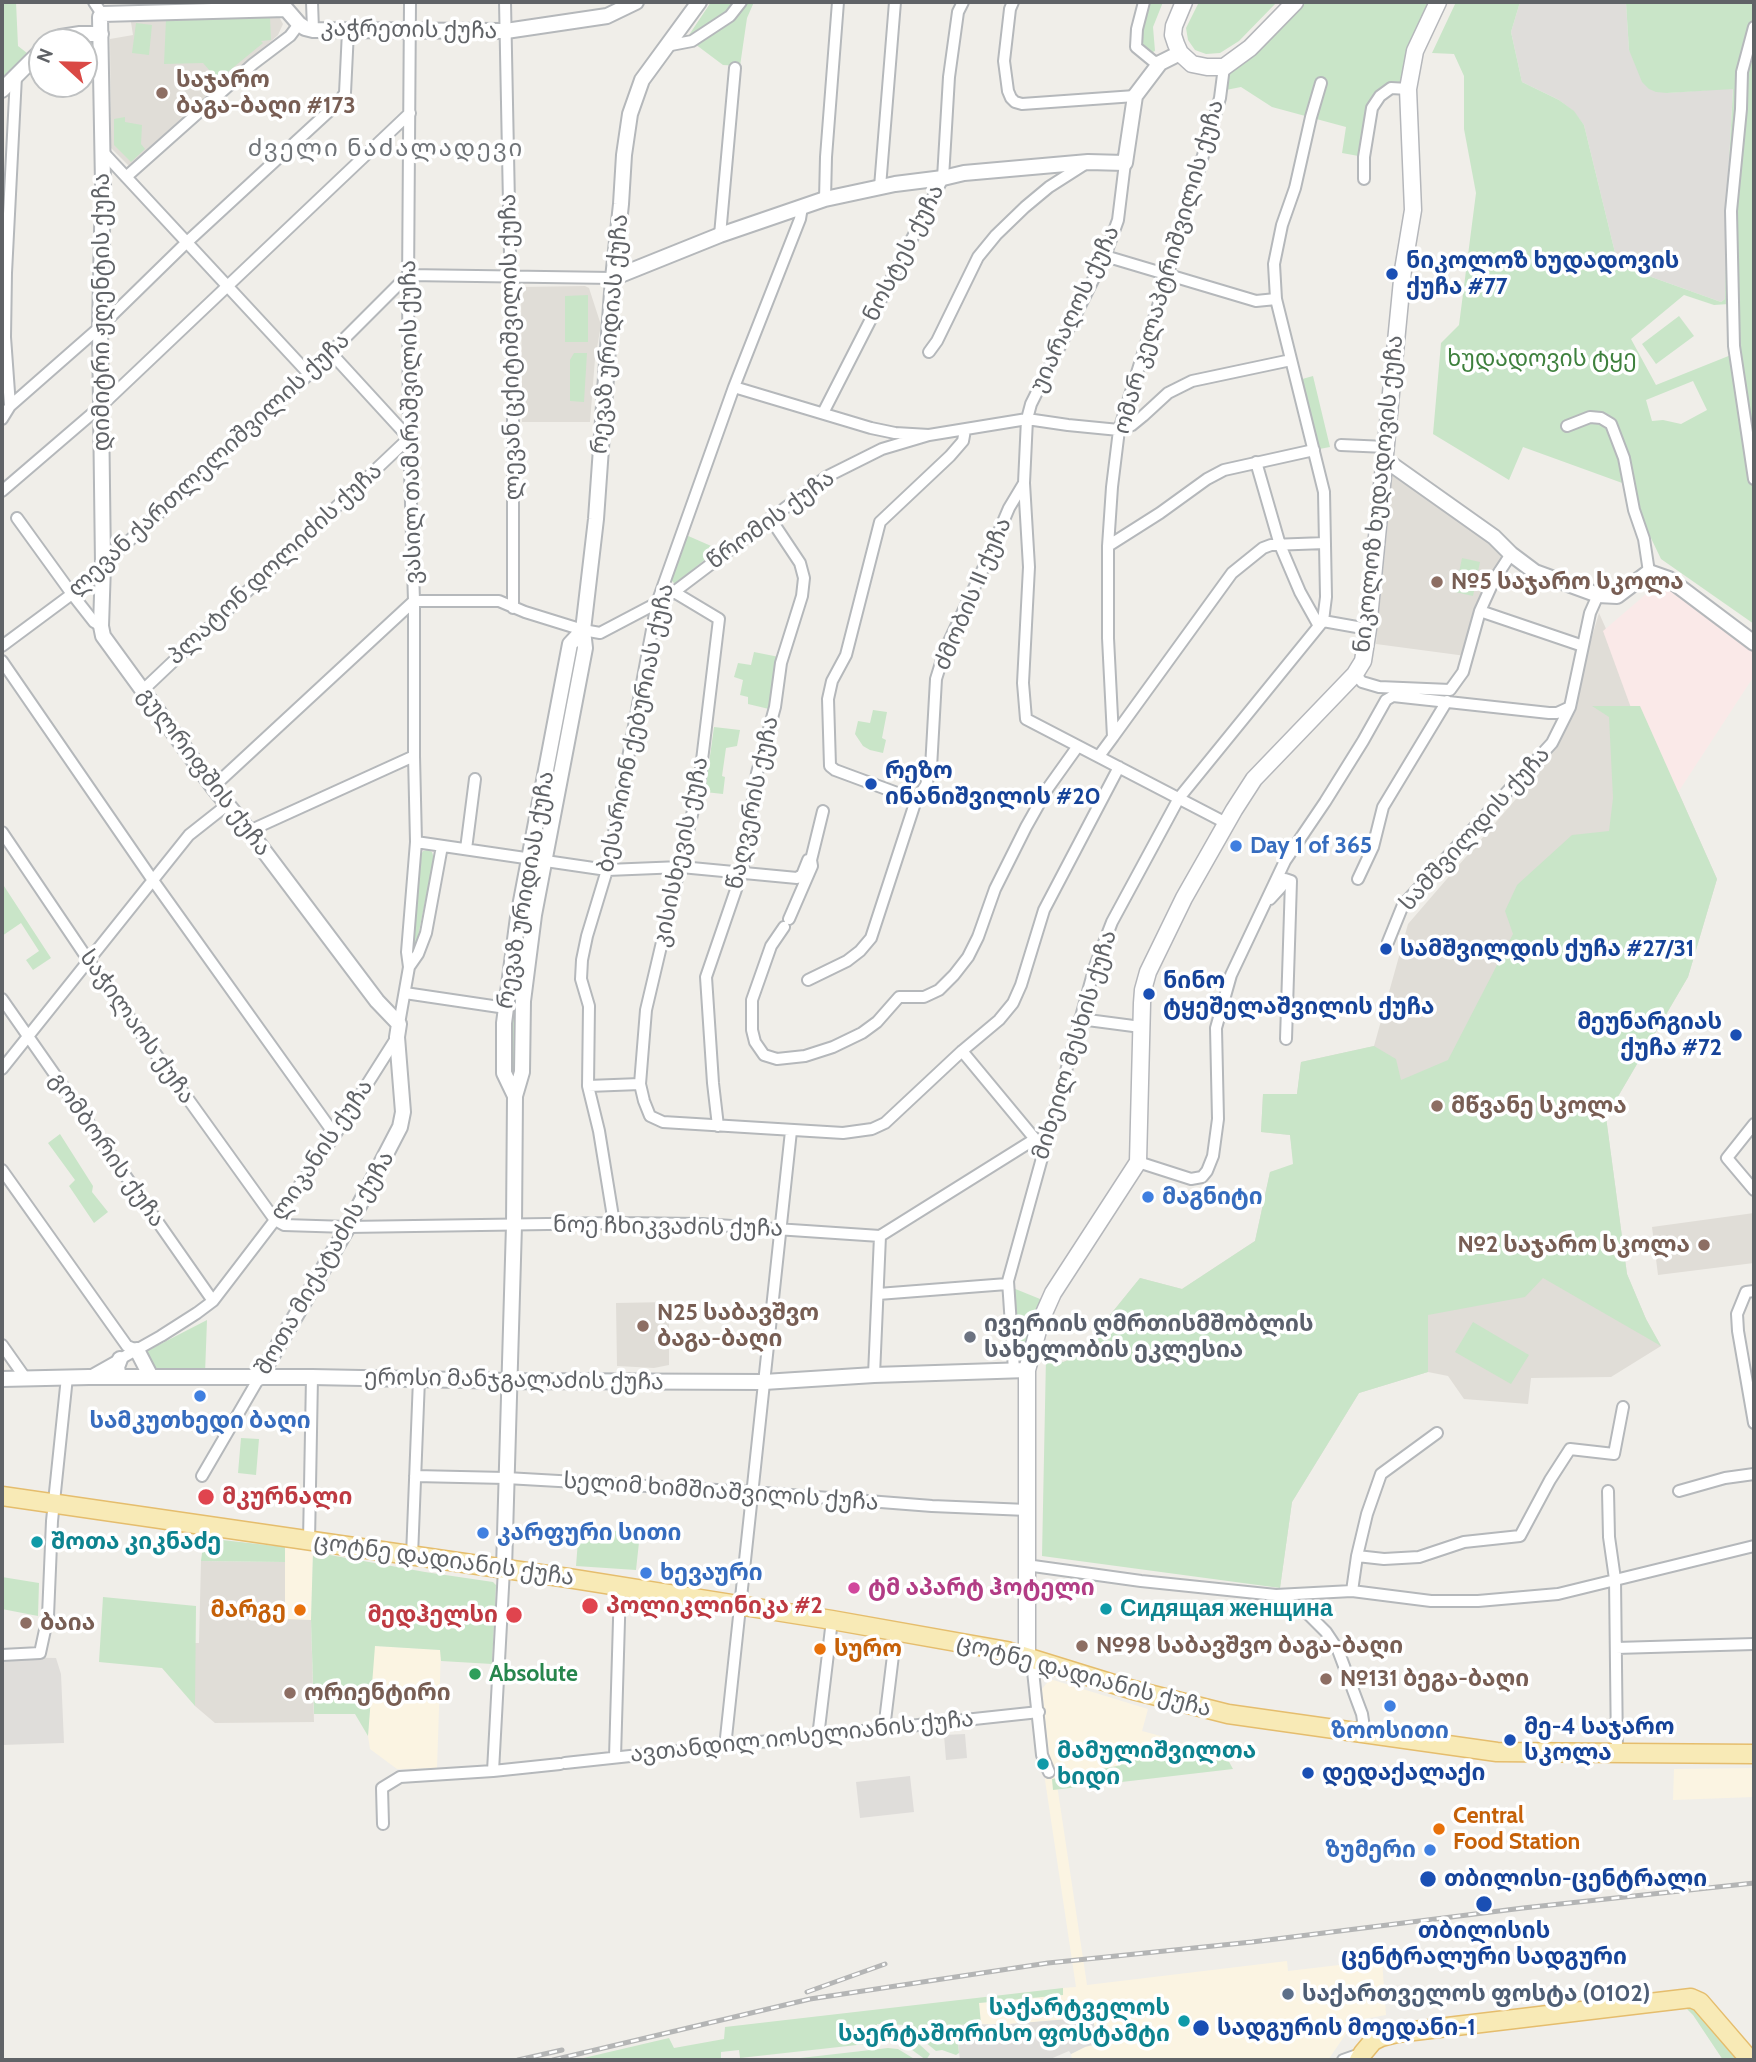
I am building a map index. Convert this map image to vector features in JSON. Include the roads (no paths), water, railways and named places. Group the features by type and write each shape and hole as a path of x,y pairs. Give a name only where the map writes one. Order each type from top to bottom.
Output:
{"main road":[{"path":"1184,2 1173,35 1180,52 1192,64 1208,67 1224,66 1250,48 1295,2"},
{"name":"ნიკოლოზ ხუდადოვის ქუჩა","path":"1138,1162 1143,990 1155,956 1254,779 1355,674 1363,661 1403,270 1413,210 1408,89 1415,51 1438,2"},
{"path":"1027,1657 1027,1510 1020,1370 1053,1293 1138,1162"},
{"name":"ცოტნე დადიანის ქუჩა","path":"2,1496 620,1586 1007,1651 1133,1690 1228,1714 1497,1752 1754,1754"},
{"path":"1361,2057 1373,2041 1397,2034 1690,1998 1700,2002 1750,2060"}],"street":[{"path":"312,2 313,30"},
{"name":"ვასილ თამარაშვილის ქუჩა","path":"410,2 409,438 414,601 416,842"},
{"name":"ლევან ცქიტიშვილის ქუჩა","path":"505,2 511,276 513,608"},
{"name":"კაჭრეთის ქუჩა","path":"96,5 286,9 299,24 313,30 410,32 506,31 607,16 636,2"},
{"name":"რევაზ ურიდიას ქუჩა","path":"493,1771 504,1569 515,1096 522,1072 523,1001 534,915 584,648 583,630 596,519 612,278 630,114 642,80 699,2"},
{"path":"666,46 692,41 730,16 741,2"},
{"path":"825,199 838,2"},
{"path":"880,187 895,2"},
{"name":"ნოსტეს ქუჩა","path":"823,413 943,178 949,78 958,12 963,2"},
{"path":"1013,2 1004,61 1009,92 1015,102 1022,104 1135,96"},
{"path":"1144,2 1137,29 1136,47 1147,57 1160,63"},
{"name":"დიმიტრი ჟღენტის ქუჩა","path":"96,5 101,34 103,151 100,327 103,565 101,625"},
{"path":"126,177 253,64 290,36 299,24"},
{"path":"1754,27 1742,72 1731,211 1734,346 1754,478"},
{"path":"2,419 10,406 100,327 186,243 339,102 345,93 348,31"},
{"name":"უიარაღოს ქუჩა","path":"1027,419 1031,404 1105,256 1118,220 1135,96 1160,63 1180,52"},
{"path":"2,90 28,64"},
{"name":"ომარ კელაპტრიშვილის ქუჩა","path":"1113,737 1108,638 1108,546 1119,429 1220,98 1224,66"},
{"path":"720,235 735,68"},
{"path":"10,406 5,337 6,273 16,76"},
{"path":"1321,83 1274,264 1276,299 1324,492 1326,597 1321,624"},
{"path":"1364,179 1364,158 1372,108 1380,96 1391,88 1408,89"},
{"path":"1741,109 1754,105"},
{"path":"4,489 102,406 410,113"},
{"path":"103,151 309,374"},
{"path":"929,352 978,257 996,235 1049,187 1088,162"},
{"path":"408,275 612,278 720,235 825,199 964,173 1088,162 1125,163"},
{"name":"ბესარიონ ქებურიას ქუჩა","path":"614,1223 588,1086 589,1006 581,979 582,960 607,870 657,603 734,387 800,219 802,207"},
{"path":"1105,256 1256,301 1276,299"},
{"name":"ლევან ქართლელიშვილის ქუჩა","path":"2,646 72,594 309,374 408,275"},
{"path":"331,353 409,438"},
{"path":"734,387 895,433 929,435 1027,419 1119,429 1132,425 1168,393 1192,382 1291,360"},
{"path":"1567,426 1590,417 1601,418 1611,424 1624,458 1649,572"},
{"name":"ძმობის II ქუჩა","path":"808,980 847,961 871,938 916,800 926,785 931,768 936,679 944,650 1009,508 1024,483 1027,419"},
{"path":"916,800 830,766 828,699 832,681 846,655 855,626 880,522 950,456 963,441 965,429"},
{"name":"წრომის ქუჩა","path":"583,630 600,633 657,603 826,477 882,449 929,435"},
{"name":"პლატონ დოლიძის ქუჩა","path":"142,691 409,438"},
{"path":"1341,445 1385,453 1535,572 1598,595 1617,596 1649,572"},
{"path":"1108,546 1224,470 1314,450"},
{"path":"1256,462 1280,545 1300,592 1321,624"},
{"path":"1024,483 1029,567 1023,683 1026,719 1227,823"},
{"name":"გულრიფშის ქუჩა","path":"17,518 72,594 94,622 101,625 103,636 142,691 398,1031"},
{"name":"წაღვერის ქუჩა","path":"718,1126 706,977 742,872 757,773 775,707 781,663 802,596 804,578 800,563 771,518"},
{"path":"1099,757 1232,573 1263,548 1271,545 1325,543"},
{"path":"1355,674 1362,682 1379,687 1450,690 1463,672 1480,611 1494,580 1511,554"},
{"path":"1649,572 1669,579 1754,643"},
{"name":"კისისხევის ქუჩა","path":"640,1084 646,1010 699,785 719,619 674,592"},
{"name":"სამშვილდის ქუჩა","path":"1388,942 1403,905 1552,743 1570,707 1590,613 1598,595"},
{"path":"213,787 414,601 499,601 583,630"},
{"path":"1480,611 1583,646"},
{"path":"1321,624 1368,629"},
{"name":"მიხეილ მესხის ქუჩა","path":"1020,1370 1007,1284 1040,1141 1112,922 1179,798 1321,624"},
{"name":"რევაზ ურიდიას ქუჩა","path":"515,1096 504,1073 506,1008 518,917 570,644 583,630"},
{"path":"2,661 152,879 335,1135"},
{"path":"1138,1162 1191,1179 1202,1177 1207,1171 1213,1156 1218,1119 1216,1028 1231,975 1285,861 1363,741 1385,700 1393,696 1549,713 1557,713 1570,707"},
{"path":"1358,879 1373,847 1383,807 1447,701"},
{"path":"824,811 811,860 812,866 786,923 771,946 752,1000 752,1030 755,1042 764,1055 771,1058 804,1056 833,1048 877,1022 899,997 924,997 939,990 954,975 968,957 978,937 995,889 1026,827 1048,788 1078,746"},
{"path":"249,831 414,756"},
{"path":"588,1086 640,1084 643,1101 650,1116 663,1122 843,1133 872,1129 885,1123 999,1020 1013,1003 1044,910 1119,767"},
{"path":"466,849 475,779"},
{"path":"2,1069 188,835 227,805"},
{"name":"საჭილაოს ქუჩა","path":"2,832 89,961 275,1220"},
{"path":"416,842 607,870 681,867 797,878 802,876 808,860 811,860"},
{"name":"ლიკანის ქუჩა","path":"89,1377 213,1301 335,1135 398,1031 409,967 407,952 416,842"},
{"path":"409,967 418,954 426,933 442,846"},
{"path":"1263,906 1285,879 1291,881 1286,1039"},
{"path":"405,993 506,1008"},
{"name":"გომბორის ქუჩა","path":"2,999 213,1301"},
{"path":"1080,1019 1142,1027"},
{"name":"შოთა მიქატაძის ქუჩა","path":"202,1476 348,1227 400,1127 403,1112 398,1031"},
{"path":"874,1375 880,1236 1040,1141 962,1051"},
{"path":"504,1073 522,1072"},
{"path":"1754,1124 1727,1158 1754,1190"},
{"path":"725,1747 791,1131"},
{"path":"2,1170 127,1346 137,1350 151,1377"},
{"name":"ნოე ჩხიკვაძის ქუჩა","path":"275,1220 289,1226 348,1227 702,1224 880,1236"},
{"path":"878,1294 1007,1284"},
{"path":"1754,1291 1746,1292 1737,1314 1754,1423"},
{"path":"2,1345 26,1379"},
{"path":"122,1377 137,1350"},
{"path":"120,1359 117,1367 122,1377"},
{"name":"ეროსი მანჯგალაძის ქუჩა","path":"2,1379 312,1377 764,1382 1020,1370"},
{"path":"2,1655 40,1653 48,1616 54,1504 67,1377"},
{"path":"309,1541 312,1377"},
{"path":"412,1556 419,1379"},
{"path":"1357,1556 1384,1559 1419,1557 1464,1542 1520,1536 1570,1449 1614,1454 1623,1407"},
{"path":"1352,1591 1367,1514 1381,1474 1437,1433"},
{"path":"1679,1491 1725,1478 1754,1474"},
{"name":"სელიმ ხიმშიაშვილის ქუჩა","path":"415,1476 506,1478 1027,1510"},
{"path":"1608,1491 1609,1537 1615,1579 1617,1752"},
{"path":"1026,1565 1141,1581 1276,1595 1352,1591 1431,1601 1478,1601 1558,1594 1754,1546"},
{"path":"615,1757 620,1586"},
{"path":"1276,1595 1309,1615 1326,1632 1338,1650 1359,1702 1365,1734"},
{"path":"818,1737 832,1620"},
{"path":"884,1729 896,1632"},
{"path":"1616,1648 1754,1644"},
{"path":"1027,1657 1033,1671 1042,1755 1049,1772"},
{"name":"ავთანდილ იოსელიანის ქუჩა","path":"383,1824 382,1788 400,1777 493,1771 1038,1712"},
{"path":"1343,2060 1361,2057"}],"railway":[{"path":"553,2060 810,1999 1048,1963 1252,1942 1523,1908 1754,1883"},
{"path":"807,1992 885,1964"},
{"path":"518,2060 562,2050"}],"place":[{"name":"საჯარო ბაგა-ბაღი #173","path":"162,93"},
{"name":"ნიკოლოზ ხუდადოვის ქუჩა #77","path":"1392,274"},
{"name":"№5 საჯარო სკოლა","path":"1437,582"},
{"name":"რეზო ინანიშვილის #20","path":"871,784"},
{"name":"Day 1 of 365","path":"1236,846"},
{"name":"სამშვილდის ქუჩა #27/31","path":"1386,949"},
{"name":"ნინო ტყეშელაშვილის ქუჩა","path":"1149,994"},
{"name":"მეუნარგიას ქუჩა #72","path":"1736,1035"},
{"name":"მწვანე სკოლა","path":"1437,1106"},
{"name":"მაგნიტი","path":"1148,1197"},
{"name":"№2 საჯარო სკოლა","path":"1704,1245"},
{"name":"N25 საბავშვო ბაგა-ბაღი","path":"643,1326"},
{"name":"ივერიის ღმრთისმშობლის სახელობის ეკლესია","path":"970,1337"},
{"name":"სამკუთხედი ბაღი","path":"200,1396"},
{"name":"მკურნალი","path":"206,1497"},
{"name":"კარფური სითი","path":"483,1533"},
{"name":"შოთა კიკნაძე","path":"37,1542"},
{"name":"ხევაური","path":"646,1573"},
{"name":"ტმ აპარტ ჰოტელი","path":"854,1588"},
{"name":"პოლიკლინიკა #2","path":"590,1606"},
{"name":"Сидящая женщина","path":"1106,1609"},
{"name":"მარგე","path":"300,1610"},
{"name":"მედჰელსი","path":"514,1615"},
{"name":"ბაია","path":"26,1623"},
{"name":"№98 საბავშვო ბაგა-ბაღი","path":"1082,1646"},
{"name":"სურო","path":"820,1649"},
{"name":"Absolute","path":"475,1674"},
{"name":"№131 ბეგა-ბაღი","path":"1326,1679"},
{"name":"ორიენტირი","path":"290,1693"},
{"name":"ზოოსითი","path":"1390,1706"},
{"name":"მე-4 საჯარო სკოლა","path":"1510,1740"},
{"name":"მამულიშვილთა ხიდი","path":"1043,1764"},
{"name":"დედაქალაქი","path":"1308,1773"},
{"name":"Central Food Station","path":"1439,1829"},
{"name":"ზუმერი","path":"1430,1850"},
{"name":"თბილისი-ცენტრალი","path":"1428,1879"},
{"name":"თბილისის ცენტრალური სადგური","path":"1484,1904"},
{"name":"საქართველოს ფოსტა (0102)","path":"1288,1994"},
{"name":"საქარტველოს საერტაშორისო ფოსტამტი","path":"1184,2021"},
{"name":"სადგურის მოედანი-1","path":"1201,2028"}],"district":[{"name":"ძველი ნაძალადევი","path":"386,149"}],"park label":[{"name":"ხუდადოვის ტყე","path":"1542,359"}]}
